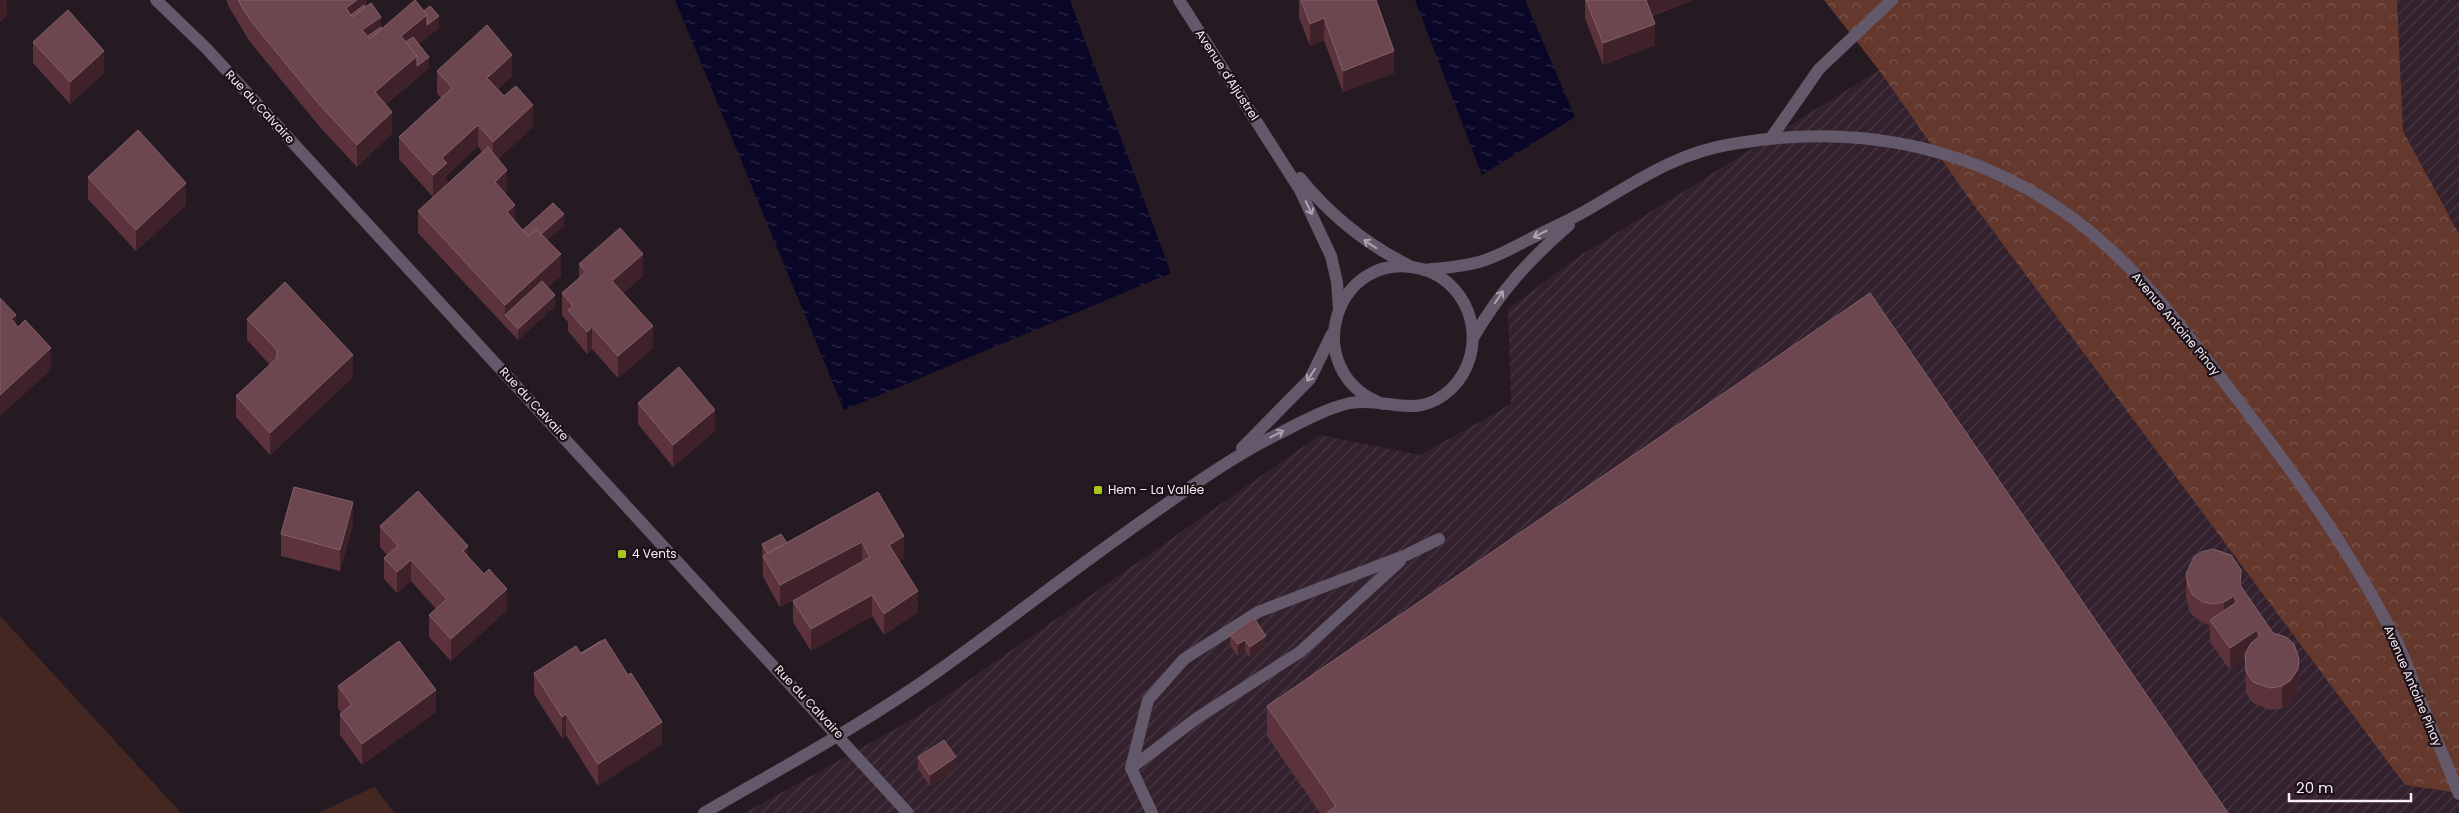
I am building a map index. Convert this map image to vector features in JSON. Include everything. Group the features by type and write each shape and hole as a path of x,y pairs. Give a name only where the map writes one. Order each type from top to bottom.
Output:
{"street":[{"name":"Rue du Calvaire","path":"156,0 219,62 908,813"},
{"name":"Avenue d'Aljustrel","path":"1179,0 1300,190 1330,256 1337,282 1339,309"},
{"path":"1771,138 1819,69 1892,0"},
{"name":"Avenue Antoine Pinay","path":"1234,456 1310,379 1333,332 1339,309 1351,290 1369,276 1390,268 1456,267 1480,262 1507,251 1583,212 1652,170 1684,157 1727,144 1771,138 1816,135 1913,144 1958,158 1999,175 2037,195 2079,222 2110,249 2146,285 2180,325 2269,440 2334,530 2397,642 2459,794"},
{"name":"Avenue d'Aljustrel","path":"1276,150 1309,190 1356,235 1385,254 1418,268"},
{"name":"Avenue Antoine Pinay","path":"1474,338 1505,288 1532,259 1583,212"},
{"name":"Avenue Antoine Pinay","path":"1234,456 1333,408 1368,401 1406,407 1440,397 1450,390 1470,361 1474,338 1471,316 1460,296 1444,279 1418,268"},
{"name":"Avenue Antoine Pinay","path":"1333,332 1336,355 1346,376 1362,393 1383,404"},
{"path":"704,813 874,716 941,669 1119,536 1234,456"},
{"path":"1152,813 1131,768 1148,700 1184,659 1258,612 1406,556 1439,539"},
{"path":"1131,768 1197,718 1300,652 1406,556"}],"shaded area":[{"path":"2397,0 2459,0 2459,233 2403,131"},
{"path":"1879,70 1970,200 2405,785 2459,793 2459,813 745,813 913,719 1320,435 1420,455 1511,404 1508,309 1581,255"},
{"path":"0,616 181,813 0,813"},
{"path":"374,787 394,813 318,813"}],"green space":[{"path":"1824,0 2397,0 2403,131 2459,234 2459,793 2405,785 1970,200 1879,70"}],"water":[{"path":"675,0 1070,0 1171,273 844,410"},
{"path":"1415,0 1525,0 1575,117 1482,175"}],"building":[{"path":"238,0 357,0 346,8 352,17 371,3 381,17 362,30 370,39 415,0 427,15 401,36 417,56 375,92 392,112 357,145 319,104 250,20"},
{"path":"1301,0 1376,0 1394,51 1343,71 1324,18 1310,24"},
{"path":"1586,0 1646,0 1655,24 1603,43"},
{"path":"364,5 365,7 352,17 351,15"},
{"path":"430,6 439,16 427,25 427,15 424,11"},
{"path":"68,10 104,51 70,82 33,42"},
{"path":"487,25 512,55 487,78 504,96 516,86 533,105 493,142 478,125 442,158 447,163 433,175 399,137 452,88 437,71"},
{"path":"382,28 370,39 368,36"},
{"path":"413,37 429,57 417,66 417,56 406,42"},
{"path":"138,130 186,183 136,230 88,177"},
{"path":"488,147 507,170 495,182 515,205 507,212 528,236 536,229 561,254 505,305 418,211"},
{"path":"553,203 564,214 541,234 536,229 528,236 523,230"},
{"path":"620,228 643,254 612,281 653,326 618,356 592,327 587,332 568,310 573,306 562,293 586,272 579,264"},
{"path":"542,281 555,295 518,329 505,315"},
{"path":"285,282 353,355 270,433 236,396 277,358 277,350 247,319"},
{"path":"1870,293 2228,813 1327,813 1336,806 1267,706"},
{"path":"0,298 16,315 11,319 18,327 25,320 51,348 0,395"},
{"path":"679,367 715,410 673,445 638,403"},
{"path":"294,487 353,502 340,550 281,534"},
{"path":"418,491 468,546 463,551 484,574 489,569 507,589 451,639 429,615 447,599 411,560 397,572 384,558 398,546 380,526"},
{"path":"878,492 904,536 889,545 918,591 884,614 872,595 811,629 793,601 870,557 862,542 780,585 763,556"},
{"path":"781,534 787,543 767,553 762,544"},
{"path":"2213,549 2231,555 2241,570 2240,585 2273,633 2286,637 2294,644 2299,659 2298,669 2290,681 2282,686 2270,688 2253,682 2246,671 2245,654 2251,643 2260,636 2257,630 2230,648 2210,620 2237,602 2234,596 2224,602 2212,604 2203,602 2193,595 2189,588 2186,574 2194,557 2201,552"},
{"path":"1254,618 1266,636 1250,647 1245,640 1238,644 1230,635"},
{"path":"605,639 628,675 631,673 662,722 598,764 566,714 562,717 534,673 576,646 581,654"},
{"path":"399,641 436,690 362,744 340,714 352,705 338,686"},
{"path":"944,740 956,757 930,775 918,757"}],"place":[{"name":"Hem – La Vallée","path":"1098,490"},
{"name":"4 Vents","path":"622,554"}]}
